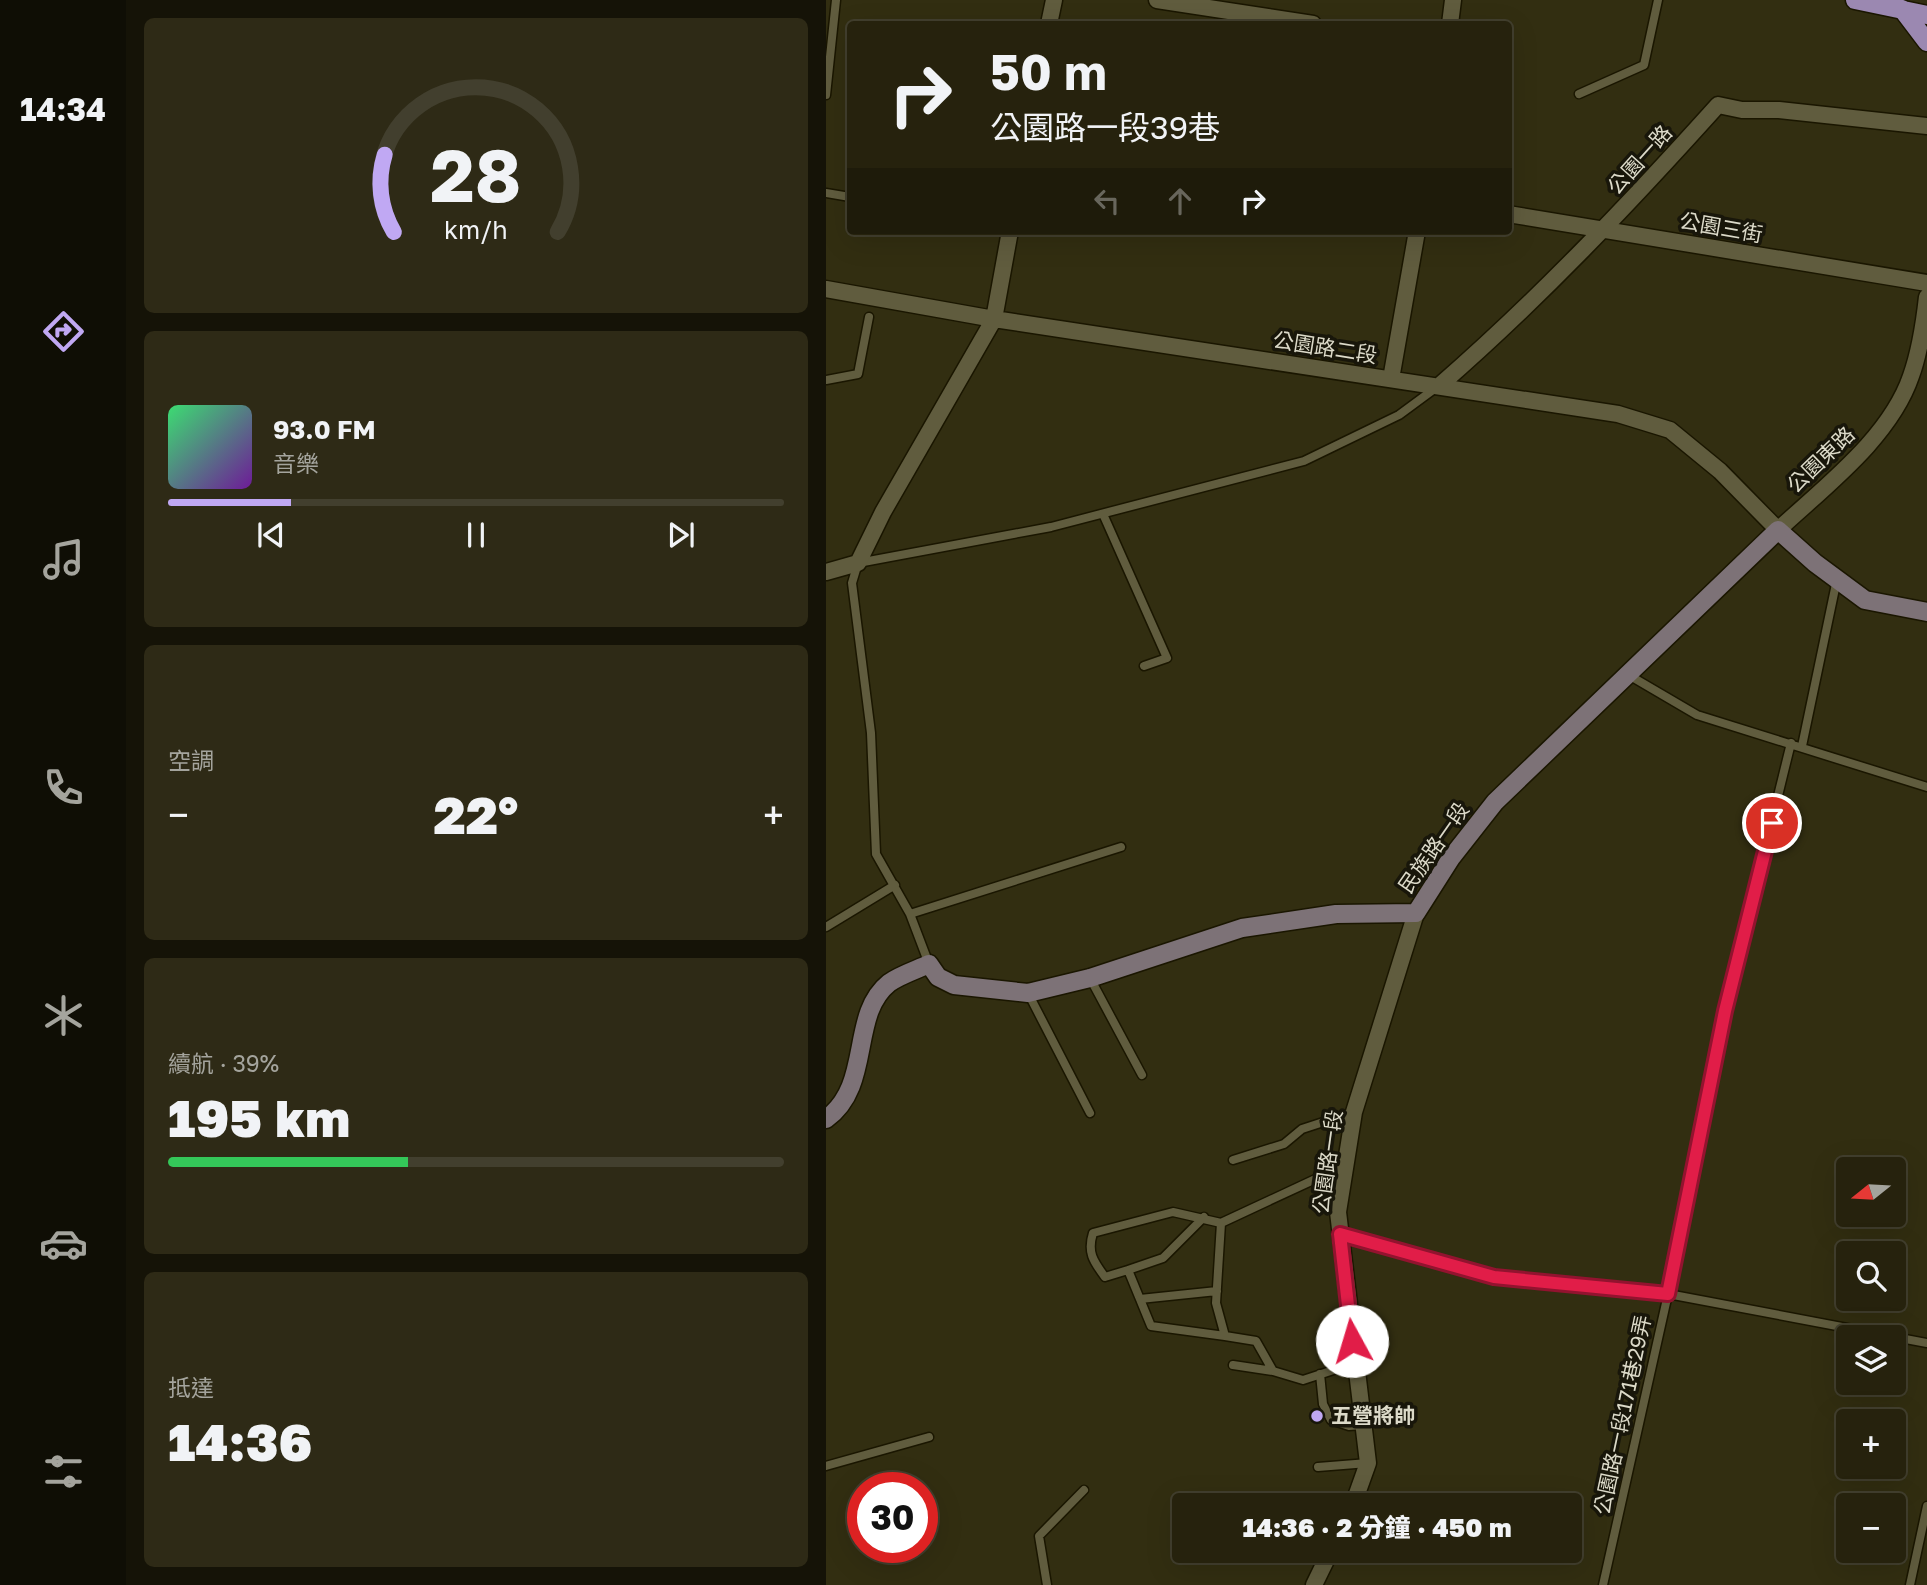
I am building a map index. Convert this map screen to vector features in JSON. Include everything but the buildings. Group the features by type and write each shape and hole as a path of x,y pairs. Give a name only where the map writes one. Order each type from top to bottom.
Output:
{"main road":[{"path":"1855,0 1927,15"},
{"path":"1902,9 1927,42"}],"street":[{"path":"1050,21 1054,0"},
{"path":"1157,0 1294,21"},
{"path":"1450,21 1453,0"},
{"name":"公園一路","path":"1438,386 1487,344 1606,229 1718,105 1742,110 1779,110 1927,126"},
{"name":"公園三街","path":"1512,215 1927,283"},
{"path":"826,572 858,563 883,512 994,319 1009,235"},
{"path":"1391,379 1416,235"},
{"name":"公園路二段","path":"826,289 994,319 1618,414 1670,430 1720,471 1778,530"},
{"name":"公園東路","path":"1778,530 1866,448 1897,404 1911,378 1922,337 1927,297"},
{"path":"1778,530 1865,600 1927,612"},
{"name":"民族路一段","path":"929,964 937,977 954,985 1028,993 1090,978 1242,928 1336,914 1416,913 1451,858 1495,802 1778,530"},
{"name":"公園路一段","path":"1357,1493 1368,1462 1338,1212 1344,1161 1354,1112 1416,913"},
{"path":"826,1119 847,1096 858,1070 869,1012 888,984 929,964"},
{"path":"1314,1585 1325,1563"}],"lane":[{"path":"826,96 836,0"},
{"path":"1579,94 1644,65 1658,0"},
{"path":"826,193 847,196"},
{"path":"826,380 858,374 869,317"},
{"path":"929,964 910,914 876,854 871,733 852,583 858,563 1103,514 1304,461 1399,415 1438,386"},
{"path":"1103,514 1167,658 1144,666"},
{"path":"1802,747 1837,579"},
{"path":"1626,674 1696,715 1927,787"},
{"name":"公園路一段171巷29弄","path":"1603,1585 1668,1294 1725,1011 1791,743"},
{"path":"910,914 1121,847"},
{"path":"826,927 895,885"},
{"path":"1090,978 1142,1074"},
{"path":"1028,993 1090,1113"},
{"path":"1233,1160 1284,1144 1302,1129 1354,1112"},
{"path":"1204,1217 1163,1258 1105,1277 1092,1260 1089,1246 1093,1233 1173,1212 1204,1217 1221,1223 1322,1177 1344,1161"},
{"path":"1221,1223 1216,1303 1225,1336"},
{"path":"1340,1234 1494,1277 1668,1294 1927,1343"},
{"path":"1128,1270 1151,1326 1256,1341 1273,1371"},
{"path":"1140,1299 1217,1290"},
{"path":"1233,1365 1273,1371 1303,1380 1355,1363"},
{"path":"1320,1374 1323,1404 1331,1420 1349,1426 1363,1426"},
{"path":"826,1466 929,1437"},
{"path":"1318,1467 1368,1462"},
{"path":"1047,1585 1039,1536 1084,1490"},
{"path":"1910,1585 1927,1506"}],"place":[{"name":"五營將帥","path":"1317,1416"}],"route":[{"path":"1352,1341 1340,1234 1494,1277 1668,1294 1725,1011 1772,823"}]}
